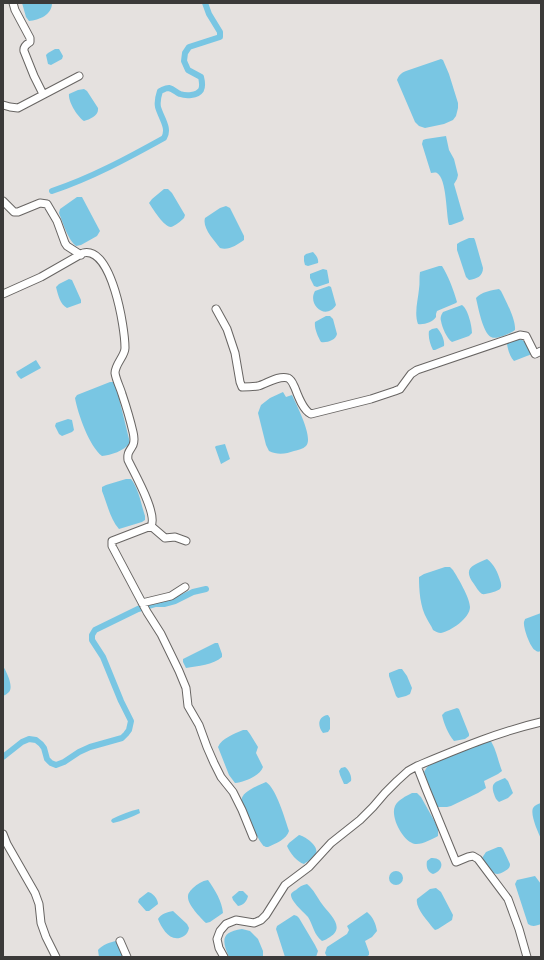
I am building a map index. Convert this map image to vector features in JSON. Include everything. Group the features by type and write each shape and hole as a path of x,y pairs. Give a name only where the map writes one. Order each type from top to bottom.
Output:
{"street":[{"path":"13,3 29,36 30,42 25,46 24,51 43,94"},
{"path":"3,105 18,108 79,76"},
{"path":"3,201 14,212 18,212 40,203 47,204 57,221 65,243 80,255"},
{"path":"3,294 41,277 88,252 100,260 107,272 117,298 123,324 125,350 118,363 115,373 132,426 134,440 133,446 128,454 128,460 145,494 151,512 153,523 151,526"},
{"path":"216,309 227,329 235,353 242,387 250,388 283,377 288,378 291,380 305,409 311,414 371,399 395,391 400,389 411,374 417,370 520,335 526,336 535,354 541,351"},
{"path":"151,526 165,538 175,537 186,541"},
{"path":"151,526 112,541 112,546 147,612 161,634 179,671 186,688 188,706 199,725 214,763 221,776 233,792 242,810 253,837"},
{"path":"143,603 171,596 185,587"},
{"path":"224,957 219,948 217,939 220,931 226,924 236,920 254,923 266,915 285,885 309,867 332,843 360,820 408,771 493,735 541,722"},
{"path":"417,766 456,862 473,856 478,859 508,899 528,957"},
{"path":"3,834 7,844 35,893 39,904 41,923 56,957"},
{"path":"120,941 127,957"}],"water":[{"path":"22,3 52,3 50,11 47,14 41,18 29,21 26,17"},
{"path":"55,49 59,49 63,56 62,59 51,65 48,64 46,55"},
{"path":"441,59 443,60 449,74 458,103 458,108 456,116 453,120 444,124 425,128 419,126 415,122 397,80 400,74 404,72"},
{"path":"84,89 87,91 98,108 98,111 96,115 84,121 74,109 70,101 69,94"},
{"path":"446,136 449,150 454,159 458,175 454,184 464,219 451,225 449,225 448,220 443,182 437,173 431,173 422,144 423,140 426,139"},
{"path":"164,189 168,189 172,193 185,215 181,221 171,227 162,221 149,203"},
{"path":"77,197 82,197 100,231 97,236 81,245 76,246 68,236 59,213 60,209"},
{"path":"226,206 230,208 244,236 244,240 232,247 223,249 220,248 209,234 205,226 205,218 220,208"},
{"path":"469,238 474,238 475,240 483,268 479,277 469,280 466,277 457,250 457,244"},
{"path":"313,252 317,257 318,263 308,266 305,265 304,256"},
{"path":"442,266 453,288 457,302 437,311 435,319 431,322 418,324 416,311 420,272"},
{"path":"323,269 327,270 329,283 317,287 314,286 310,278 310,274"},
{"path":"69,279 72,280 81,303 67,308 61,302 56,287"},
{"path":"329,286 331,287 336,305 332,310 327,312 315,306 313,296 315,291"},
{"path":"499,289 510,310 514,321 515,330 503,336 494,338 488,335 481,319 476,298 484,293"},
{"path":"462,305 468,314 472,333 469,336 452,342 448,338 444,329 441,316 443,312"},
{"path":"326,316 330,316 333,319 337,334 331,341 321,342 316,330 315,322"},
{"path":"437,328 444,341 444,346 433,350 429,331"},
{"path":"519,339 526,343 532,354 514,361 511,358 507,344 510,341"},
{"path":"36,360 41,368 21,379 16,372"},
{"path":"113,382 116,386 130,443 117,452 102,456 93,445 81,421 75,398 77,395"},
{"path":"283,392 286,397 292,395 304,421 308,442 302,449 278,454 269,451 266,445 258,413 261,405 270,398"},
{"path":"68,419 72,420 74,430 62,436 59,434 55,426 56,423"},
{"path":"225,444 230,459 221,464 215,447"},
{"path":"126,479 131,479 136,487 140,497 145,520 119,529 111,516 102,487"},
{"path":"487,559 492,563 497,572 501,582 501,587 497,591 482,594 471,579 469,571 477,563"},
{"path":"445,567 450,567 453,570 466,593 470,607 463,620 450,630 441,633 433,630 423,609 420,598 419,577"},
{"path":"541,613 541,651 538,652 533,648 529,641 524,622 525,619"},
{"path":"215,643 218,643 222,657 210,663 186,668 183,659"},
{"path":"3,666 11,686 9,692 3,696"},
{"path":"402,669 407,676 412,688 410,694 398,698 396,696 389,673"},
{"path":"457,708 459,709 469,736 465,739 454,741 446,729 442,715 445,712"},
{"path":"328,715 330,718 330,729 328,732 323,733 319,724 320,719"},
{"path":"243,730 247,730 258,747 256,753 263,767 255,776 235,783 229,775 218,747 225,739"},
{"path":"490,740 502,771 484,781 486,788 478,793 451,806 437,807 424,772 427,767"},
{"path":"345,767 349,771 351,777 351,781 347,784 344,784 339,771 341,768"},
{"path":"505,778 508,781 513,793 508,798 499,802 495,797 493,785"},
{"path":"266,782 270,785 277,797 289,831 283,839 268,847 263,846 256,835 242,803 242,797 244,794"},
{"path":"412,793 417,793 421,797 438,829 438,836 421,844 415,844 406,839 402,834 394,816 396,804 402,798"},
{"path":"541,803 541,839 532,811 535,806"},
{"path":"139,809 140,813 134,816 113,823 111,821 118,816"},
{"path":"299,835 305,837 314,844 316,850 314,856 304,864 294,857 287,846"},
{"path":"498,847 503,849 510,866 508,869 497,874 489,870 482,858 486,852"},
{"path":"431,858 435,858 441,862 440,870 433,874 429,872 427,867 427,861"},
{"path":"396,871 401,873 403,878 401,883 396,885 391,883 389,878 391,873"},
{"path":"535,876 541,884 541,924 533,926 528,924 515,884 517,880"},
{"path":"208,880 220,900 223,913 206,923 197,914 190,903 188,894 196,885"},
{"path":"307,884 314,891 335,920 335,933 322,941 315,933 308,917 291,897 292,892"},
{"path":"436,888 441,892 453,915 452,920 435,930 422,914 417,903 417,899 430,889"},
{"path":"239,891 243,891 248,896 247,900 242,905 238,906 232,897"},
{"path":"148,892 155,896 158,904 149,911 146,911 138,902 139,899"},
{"path":"173,911 187,924 189,928 188,932 184,936 179,938 171,937 162,927 158,919 164,914"},
{"path":"367,912 374,921 377,931 372,937 365,941 369,955 366,957 327,957 325,953 327,947 347,934 349,930 347,926"},
{"path":"294,915 299,918 315,945 318,951 316,957 285,957 276,929 277,926"},
{"path":"242,929 250,931 258,939 263,951 263,957 229,957 224,941 225,937 230,932"},
{"path":"116,941 119,944 124,957 99,957 98,950 100,948 106,944"}],"waterway":[{"path":"52,191 95,174 164,138 166,134 166,127 158,105 160,91 169,88 180,94 188,95 199,92 202,87 201,77 188,70 184,61 185,53 189,47 220,37 220,32 209,14 205,3"},
{"path":"3,757 22,742 29,739 36,740 44,748 47,759 56,765 90,747 122,738 129,730 131,721 103,657 92,640 92,635 95,630 138,609 155,604 164,604 175,601 193,592 206,589"}]}
